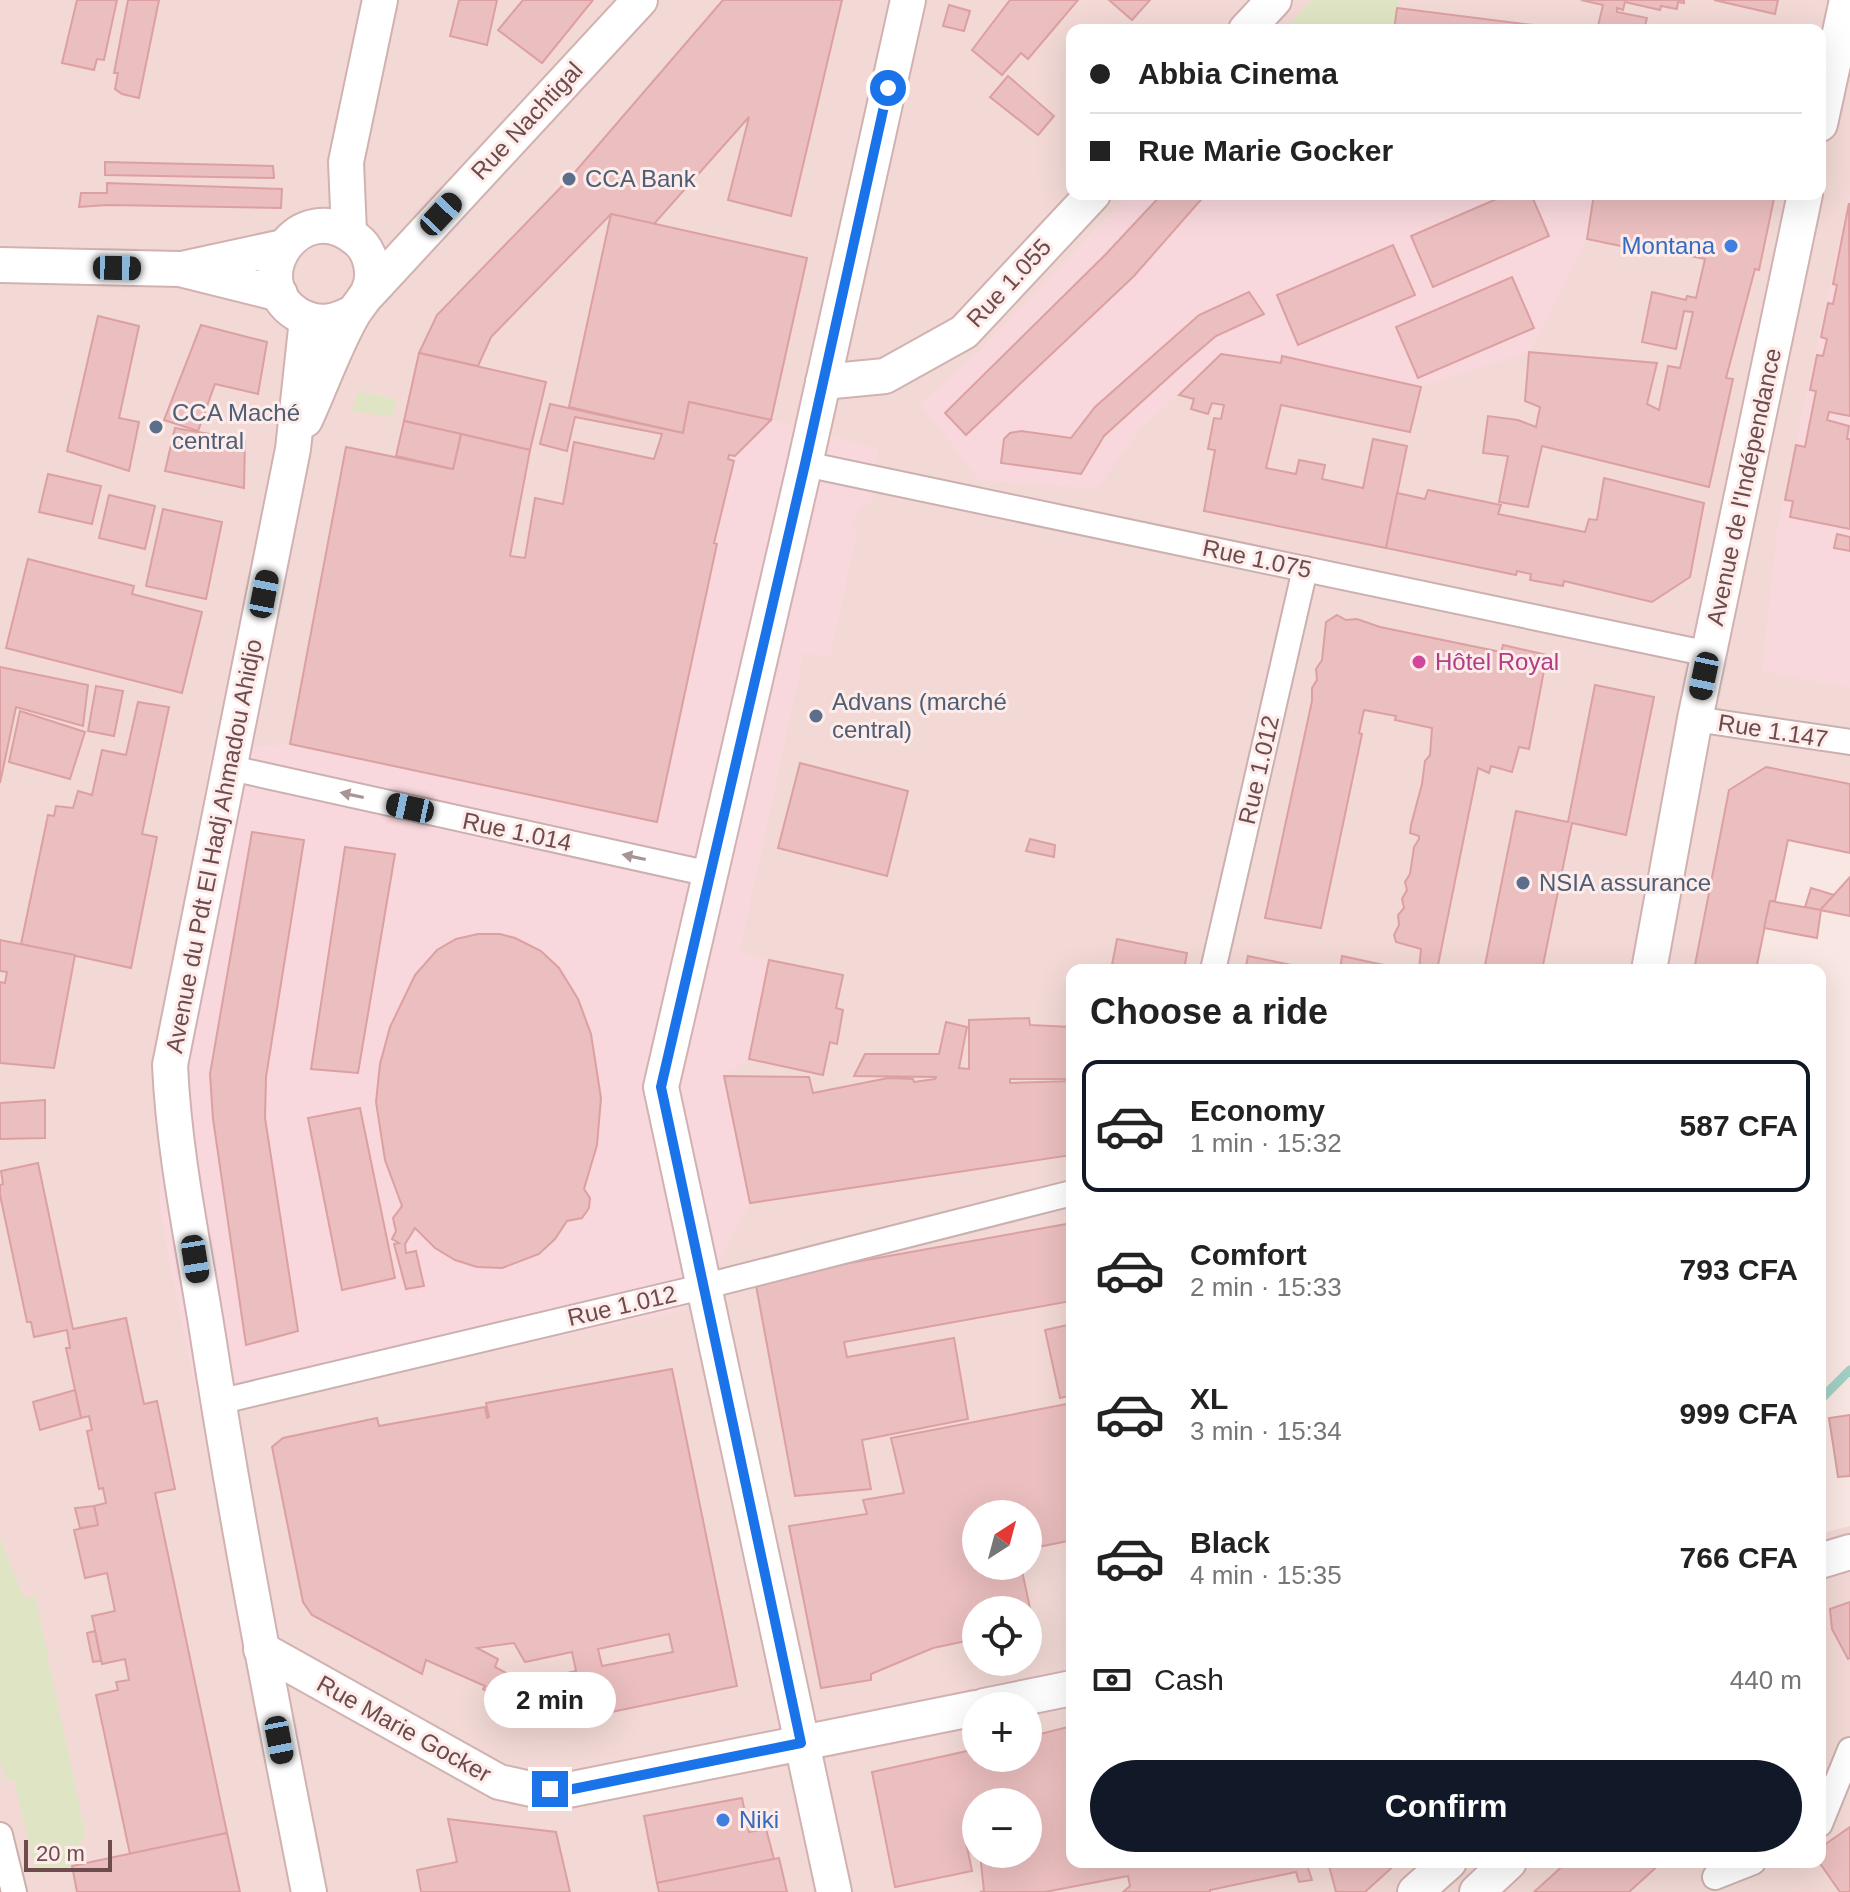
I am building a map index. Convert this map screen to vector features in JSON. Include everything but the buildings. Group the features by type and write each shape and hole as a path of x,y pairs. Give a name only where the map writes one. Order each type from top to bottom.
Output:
{"main road":[{"path":"314,226 346,162 380,0"},
{"name":"Rue Nachtigal","path":"361,303 411,245 640,0"},
{"path":"834,1892 661,1087 908,0"},
{"path":"1252,24 1274,0"},
{"path":"1826,96 1847,0"},
{"path":"293,449 373,276 359,245 346,162"},
{"name":"Rue 1.055","path":"823,382 885,376 964,332 1087,200"},
{"name":"Avenue de l'Indépendance","path":"1650,964 1695,719 1804,200"},
{"path":"361,303 332,321 307,319 291,310 280,294 275,278 283,247 297,233 314,226 338,228 359,245 411,245"},
{"path":"180,269 283,247"},
{"path":"0,265 180,269 280,294"},
{"name":"Avenue du Pdt El Hadj Ahmadou Ahidjo","path":"307,319 293,449 170,1065 173,1115 218,1402 261,1649 309,1892"},
{"path":"1826,1559 1850,1552"},
{"name":"Rue Marie Gocker","path":"261,1649 499,1782 531,1789 568,1790 962,1711"},
{"path":"1042,1694 1066,1689"},
{"path":"1415,1892 1442,1868"}],"street":[{"name":"Rue 1.075","path":"805,464 1709,654"},
{"name":"Rue 1.012","path":"1214,964 1305,569"},
{"name":"Rue 1.147","path":"1695,719 1850,742"},
{"name":"Rue 1.014","path":"231,768 710,874"},
{"name":"Rue 1.012","path":"218,1402 702,1287 1066,1195"},
{"path":"1826,1813 1850,1750"},
{"path":"0,1835 14,1892"},
{"path":"1714,1877 1737,1868"}],"shaded area":[{"path":"0,0 1850,0 1850,795 1792,793 1713,964 1066,964 1066,1868 1826,1868 1826,1532 1850,1526 1850,1892 0,1892"},
{"path":"1850,191 1850,688 1762,671 1777,530"},
{"path":"1123,200 1593,200 1587,239 1529,352 1421,387 1283,356 1281,363 1221,354 1141,429 1096,489 979,480 920,404 976,354"},
{"path":"771,420 878,449 871,503 860,508 851,527 858,529 830,658 804,653 740,951 769,960 749,1059 724,1076 750,1203 713,1272 684,1310 200,1414 159,1206 160,1081 210,750 290,744 657,822 714,543 735,456"}],"green space":[{"path":"1311,0 1399,0 1395,24 1290,24"},
{"path":"358,392 396,399 392,417 352,411"},
{"path":"0,1538 24,1598 35,1596 85,1832 72,1866 36,1874 14,1779 5,1780 0,1760"}],"waterway":[{"path":"1826,1394 1850,1370"}],"place":[{"name":"CCA Bank","path":"569,179"},
{"name":"Montana","path":"1731,246"},
{"name":"CCA Maché central","path":"156,427"},
{"name":"Hôtel Royal","path":"1419,662"},
{"name":"Advans (marché central)","path":"816,716"},
{"name":"NSIA assurance","path":"1523,883"},
{"name":"Niki","path":"723,1820"}],"route":[{"path":"550,1789 568,1790 801,1743 661,1087 888,88"}]}
